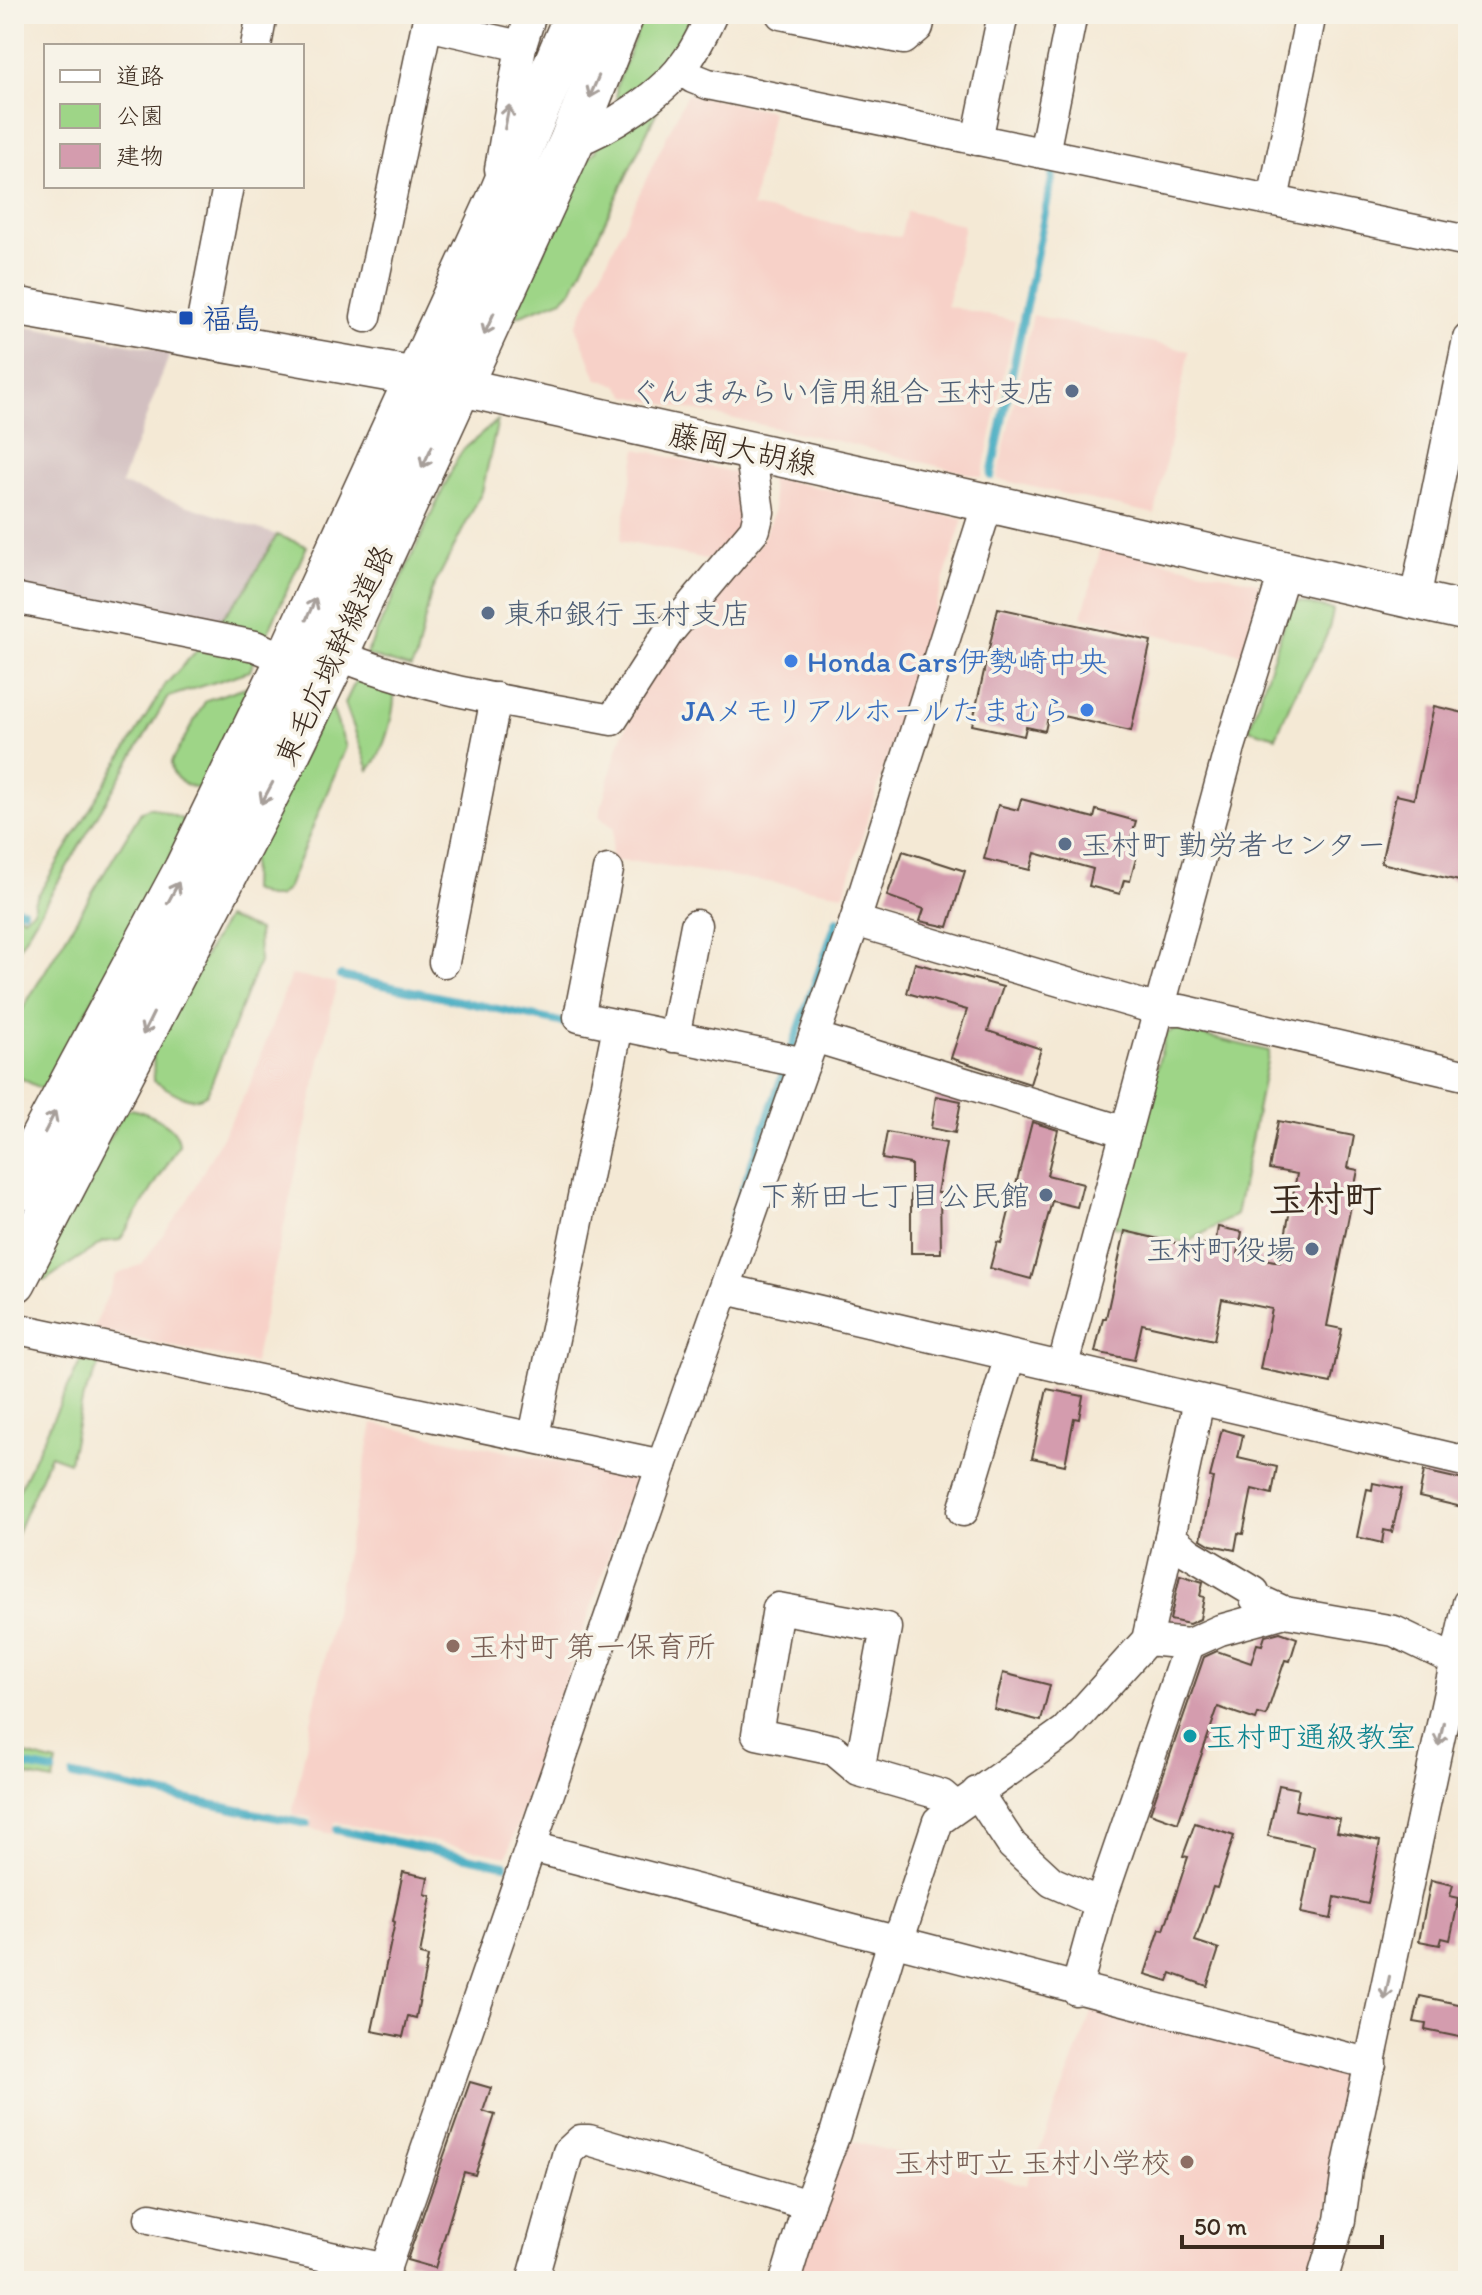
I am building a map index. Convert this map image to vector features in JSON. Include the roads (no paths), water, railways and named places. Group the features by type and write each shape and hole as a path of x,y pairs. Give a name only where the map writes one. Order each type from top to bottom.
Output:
{"highway":[{"name":"東毛広域幹線道路","path":"14,1191 186,870 288,660 501,195 577,14"},
{"name":"東毛広域幹線道路","path":"14,1281 287,755 336,654 571,143 622,14"}],"main road":[{"name":"藤岡大胡線","path":"14,306 460,386 1468,612"}],"street":[{"path":"256,44 262,14"},
{"path":"501,195 501,147 521,46 531,14"},
{"path":"571,143 610,125 659,89 681,68 712,14"},
{"path":"781,14 904,39 918,27 921,14"},
{"path":"977,140 1003,14"},
{"path":"1044,153 1072,14"},
{"path":"1273,200 1311,14"},
{"path":"366,317 428,19 521,46"},
{"path":"681,68 693,78 708,84 1468,241"},
{"path":"199,337 228,188"},
{"path":"1415,599 1468,339"},
{"path":"336,654 381,671 496,698 612,720 668,633 755,529 759,512 750,450"},
{"path":"150,2218 384,2275 662,1465 855,921 988,503"},
{"path":"1062,1368 1230,747 1285,570"},
{"path":"14,598 255,646 288,660"},
{"path":"444,962 496,698"},
{"path":"608,870 579,1017 674,1037 810,1050 1126,1132"},
{"path":"855,921 1159,1010 1182,1010 1468,1076"},
{"path":"674,1037 696,925"},
{"path":"534,1436 618,1026"},
{"path":"726,1289 1468,1462"},
{"path":"14,1328 662,1465"},
{"path":"963,1511 1010,1356"},
{"path":"785,2281 808,2205 835,2134 890,1951 897,1940 938,1821 1065,1731 1147,1640 1199,1400"},
{"path":"1170,1537 1189,1553 1254,1592 1255,1598 1285,1612 1394,1631 1456,1661"},
{"path":"1322,2281 1340,2220 1347,2170 1468,1603"},
{"path":"859,1771 886,1628 778,1608 757,1734 834,1750 859,1771 942,1795 967,1799 1052,1882 1100,1903"},
{"path":"1147,1640 1189,1644 1220,1630 1285,1612"},
{"path":"1076,1990 1100,1903 1189,1644"},
{"path":"532,1847 1371,2064"},
{"path":"532,2281 568,2152 581,2140 808,2205"}],"waterway":[{"path":"991,476 1054,169"},
{"path":"14,909 23,910"},
{"path":"792,1048 837,920"},
{"path":"340,976 565,1023"},
{"path":"732,1220 785,1068 782,1068"},
{"path":"14,1764 53,1771"},
{"path":"73,1776 307,1824"},
{"path":"337,1830 505,1865"}],"place":[{"name":"福島","path":"186,318"},
{"name":"ぐんまみらい信用組合 玉村支店","path":"1072,391"},
{"name":"東和銀行 玉村支店","path":"488,613"},
{"name":"Honda Cars伊勢崎中央","path":"791,661"},
{"name":"JAメモリアルホールたまむら","path":"1087,710"},
{"name":"玉村町 勤労者センター","path":"1065,844"},
{"name":"下新田七丁目公民館","path":"1046,1195"},
{"name":"玉村町役場","path":"1312,1249"},
{"name":"玉村町 第一保育所","path":"453,1646"},
{"name":"玉村町通級教室","path":"1190,1736"},
{"name":"玉村町立 玉村小学校","path":"1187,2162"}],"district":[{"name":"玉村町","path":"1325,1199"}]}
